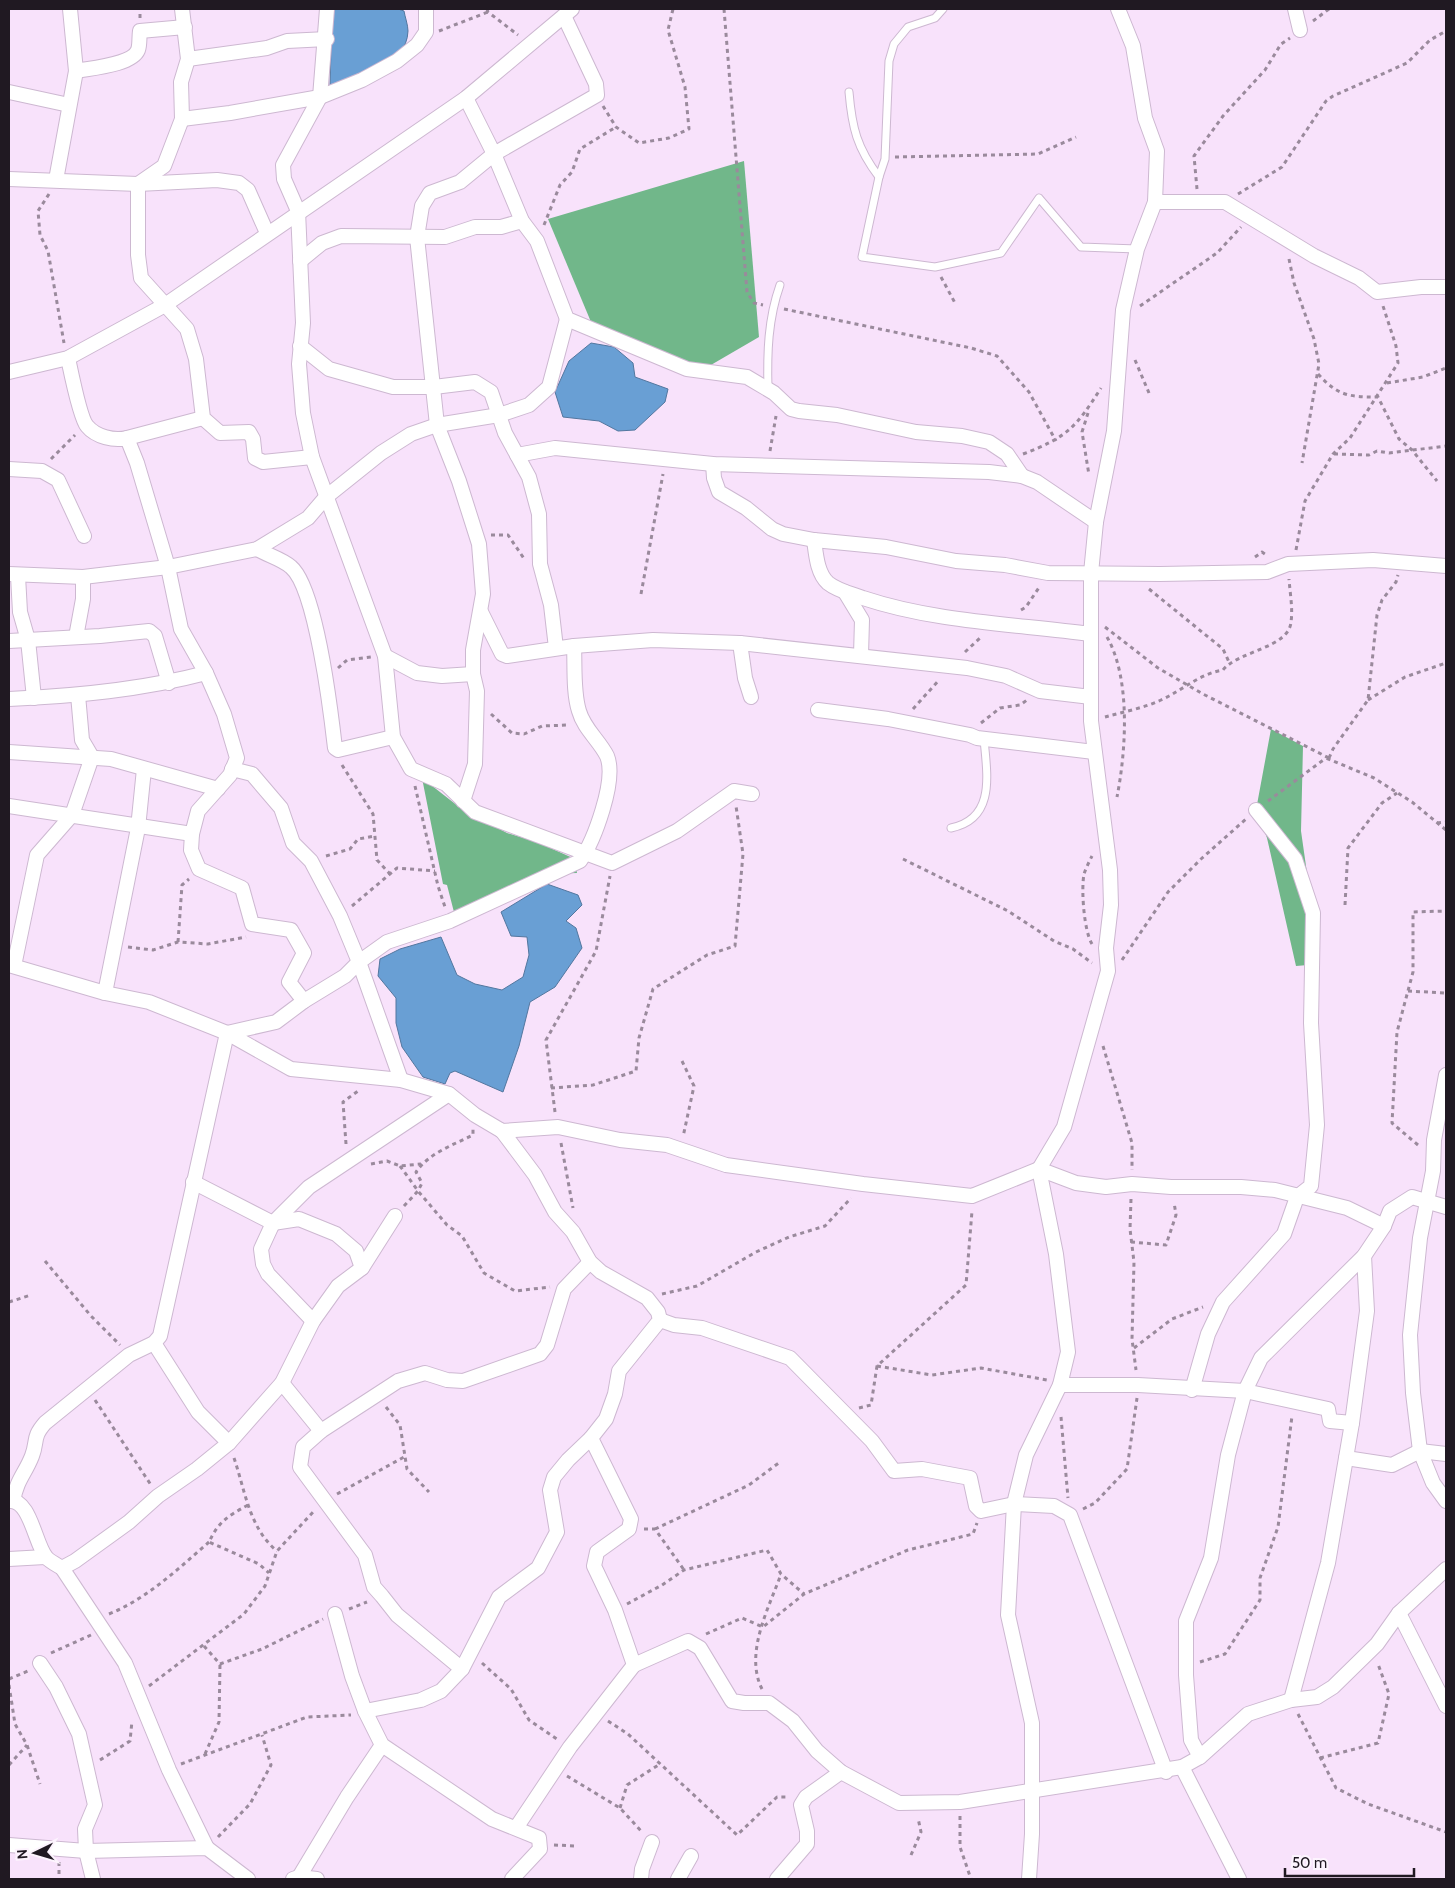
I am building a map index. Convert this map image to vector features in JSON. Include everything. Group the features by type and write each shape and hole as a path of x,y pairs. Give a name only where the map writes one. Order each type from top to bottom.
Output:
{"street":[{"path":"56,180 76,71 70,9"},
{"path":"138,184 164,166 182,119 181,82 188,59 182,9"},
{"path":"327,9 327,40 320,97 283,165 284,179 298,211 303,322 300,346 303,413 312,457 385,656 393,737 411,769 446,784 476,812 612,863 677,831 734,791 752,794"},
{"path":"182,119 230,113 320,97 362,80 397,62 417,44 426,32 426,9"},
{"path":"502,1131 558,1127 620,1140 667,1145 726,1165 863,1184 972,1196 1039,1169 1064,1127 1108,971 1106,948 1111,905 1110,870 1103,828 1091,721 1091,573 1096,522 1114,431 1122,323 1137,249 1155,202 1157,151 1145,118 1133,46 1118,9"},
{"path":"1295,9 1300,30"},
{"path":"9,372 68,358 165,305 298,211 466,98 568,12 596,84 597,95 494,154 460,182 430,193 422,206 416,236 437,424 459,481 479,544 483,594 473,650 473,674 477,691 475,764 463,801"},
{"path":"76,71 119,63 133,57 138,50 140,31 185,27"},
{"path":"188,59 267,48 287,41 327,40"},
{"path":"9,92 69,105"},
{"path":"34,698 28,640 13,575 83,577 168,567 257,549 308,518 326,497 403,438 437,424 499,414 530,405 549,387 567,319 537,241 522,221 494,154 466,98"},
{"path":"9,179 138,184 217,180 240,182 248,190 267,233"},
{"path":"138,184 138,255 141,278 187,329 196,359 203,418 220,433 249,432 253,439 255,458 263,462 312,457"},
{"path":"1155,202 1225,202 1314,256 1359,278 1377,292 1421,287 1446,287"},
{"path":"300,261 322,243 341,236 445,237 475,227 501,227 522,221"},
{"path":"567,319 687,369 747,377 768,389 792,409 864,420 916,432 981,440 994,446 1011,459 1022,476"},
{"path":"300,346 329,369 392,387 434,387 474,382 491,392 505,434 529,477 539,514 540,564 551,605 556,648"},
{"path":"68,358 85,425 94,433 116,440 203,418"},
{"path":"127,438 137,463 168,567 181,629 206,673 224,714 237,758 218,789 198,811 192,834 191,850 199,869 242,888 252,924 290,930 304,953 288,982 304,1001"},
{"path":"517,455 555,448 713,464 766,467 989,472 1022,476 1037,482 1096,522"},
{"path":"713,464 714,478 720,492 746,508 772,529 791,537 886,547 956,561 1005,565 1048,573 1132,574 1267,572 1292,558 1372,560 1446,566"},
{"path":"9,469 42,471 58,480 84,536"},
{"path":"814,540 819,566 825,580 845,592 886,605 918,612 1090,634"},
{"path":"257,549 291,567 302,582 315,625 326,679 335,748 338,750 393,737"},
{"path":"76,637 83,599 83,577"},
{"path":"845,592 862,620 861,656"},
{"path":"481,612 502,654 507,656 574,646 653,640 740,643 950,667 1006,676 1040,691 1091,697"},
{"path":"9,641 149,631 155,636 169,683"},
{"path":"740,643 745,678 751,698"},
{"path":"227,1033 276,1022 304,1001 345,976 387,942 450,921 580,861 586,852 608,791 610,768 606,756 584,725 578,709 574,646"},
{"path":"385,656 418,673 442,676 473,674"},
{"path":"9,699 78,695 169,683 206,673"},
{"path":"78,695 82,740 92,757 72,816 36,855 12,966 105,993 149,1002 227,1033 291,1068 401,1080 449,1094 475,1115 502,1131 535,1175 555,1212 573,1232 590,1262 601,1272 646,1298 658,1312 660,1320"},
{"path":"818,710 898,721 984,739 1094,752"},
{"path":"9,752 112,759 218,789"},
{"path":"105,993 138,828 144,769"},
{"path":"232,769 252,774 281,808 293,843 311,861 340,916 360,962 401,1080"},
{"path":"9,806 138,828 192,834"},
{"path":"1192,1390 1208,1334 1223,1302 1284,1234 1297,1197 1311,1186 1317,1125 1311,1024 1313,913 1295,859 1256,810"},
{"path":"227,1033 160,1336 154,1343 129,1355 45,1423 36,1434 32,1456 16,1484 11,1501 24,1507 45,1557 62,1568 125,1663 169,1770 206,1848 248,1879"},
{"path":"1446,1075 1434,1140 1433,1171 1420,1238 1410,1335 1413,1393 1420,1451 1433,1483 1446,1501"},
{"path":"313,1321 268,1274 263,1264 261,1249 273,1223 309,1187 449,1094"},
{"path":"1433,1171 1446,1166"},
{"path":"1039,1169 1076,1183 1106,1187 1132,1184 1171,1188 1241,1187 1275,1190 1347,1208 1384,1226"},
{"path":"1029,1879 1032,1834 1032,1723 1008,1615 1014,1504 1026,1455 1060,1385 1068,1352 1056,1254 1039,1169"},
{"path":"193,1182 273,1223 299,1219 336,1234 356,1251 362,1268"},
{"path":"1200,1757 1191,1740 1186,1621 1211,1558 1228,1455 1244,1391 1261,1358 1364,1256 1384,1226 1390,1211 1412,1197 1446,1207"},
{"path":"62,1568 129,1522 158,1496 197,1469 229,1443 282,1383 313,1321 338,1286 362,1268 395,1216"},
{"path":"1291,1700 1328,1563 1352,1423 1367,1311 1364,1256"},
{"path":"462,1669 397,1615 374,1587 365,1555 300,1467 302,1447 321,1431 352,1413 398,1381 425,1373 447,1380 463,1381 540,1354 547,1345 564,1289 590,1262"},
{"path":"660,1320 674,1325 702,1328 790,1358 872,1441 894,1471 922,1469 970,1478 976,1506 981,1511 1014,1504 1054,1506 1070,1515 1166,1772"},
{"path":"364,1711 421,1700 441,1690 462,1669 499,1596 538,1568 557,1532 550,1490 554,1477 568,1460 591,1438 606,1419 615,1394 619,1371 660,1320"},
{"path":"154,1343 198,1412 229,1443"},
{"path":"282,1383 321,1431"},
{"path":"1060,1385 1138,1385 1192,1390 1244,1391 1328,1409 1330,1421 1352,1423"},
{"path":"591,1438 631,1518 629,1529 597,1552 594,1566 615,1610 634,1665"},
{"path":"1346,1458 1392,1465 1420,1451 1446,1454"},
{"path":"9,1558 45,1557"},
{"path":"516,1828 570,1747 634,1665 688,1641 700,1648 732,1700 744,1703 769,1703 794,1721 817,1751 841,1772 899,1803 960,1802 1166,1772 1182,1767 1200,1757 1248,1714 1291,1700 1317,1697 1333,1687 1372,1649 1399,1613 1446,1569"},
{"path":"1399,1613 1446,1706"},
{"path":"336,1614 352,1676 364,1711 382,1745 492,1819 539,1838 540,1848 512,1879"},
{"path":"40,1663 56,1687 78,1734 95,1805 85,1829 86,1851 93,1879"},
{"path":"317,1879 296,1878 382,1745"},
{"path":"1182,1767 1240,1879"},
{"path":"777,1879 807,1844 808,1831 801,1806 806,1797 841,1772"},
{"path":"640,1879 652,1842"},
{"path":"9,1845 86,1851 206,1848"},
{"path":"678,1879 691,1856"}],"lane":[{"path":"943,9 935,18 908,27 894,44 889,61 885,157 862,257 936,267 1001,253 1039,198 1081,246 1137,249"},
{"path":"849,92 852,126 867,161 879,177"},
{"path":"768,389 767,346 772,307 780,285"},
{"path":"951,828 966,825 979,814 987,785 984,739"}],"path":[{"path":"597,95 616,127 639,143 669,138 689,128 685,87 668,30 673,9"},
{"path":"724,9 747,292 754,303 971,348 997,356 1029,392 1056,441"},
{"path":"1196,202 1197,178 1194,156 1223,116 1265,70 1281,44 1328,9"},
{"path":"426,32 443,30 488,11 530,44"},
{"path":"1225,202 1282,167 1326,101 1333,96 1408,63 1430,40 1446,32"},
{"path":"537,241 560,185 572,172 580,149 616,127"},
{"path":"885,157 1038,154 1076,137"},
{"path":"56,180 38,210 40,235 48,251 56,306 68,358"},
{"path":"1122,323 1143,304 1217,253 1250,217"},
{"path":"1289,259 1294,283 1314,339 1319,364 1302,463"},
{"path":"936,267 955,304"},
{"path":"1091,721 1159,701 1189,685 1206,673 1223,670 1229,662 1278,641 1289,630 1291,623 1292,558 1305,502 1334,454 1350,438 1398,363 1396,346 1377,292"},
{"path":"1386,383 1424,377 1446,368"},
{"path":"1011,459 1056,441 1071,430 1089,409 1106,381 1118,369"},
{"path":"1317,373 1329,386 1341,394 1378,396"},
{"path":"1378,396 1399,440 1412,450 1437,481"},
{"path":"766,467 780,398"},
{"path":"1089,409 1082,432 1083,446 1090,482 1100,503"},
{"path":"42,471 58,450 85,425"},
{"path":"1334,454 1369,455 1377,452 1389,453 1446,446"},
{"path":"641,594 666,458"},
{"path":"476,534 508,535 533,571 542,574"},
{"path":"1246,572 1257,554 1262,552 1270,557"},
{"path":"1368,700 1377,615 1382,600 1396,582 1403,563"},
{"path":"898,721 920,702 950,667 985,633 1026,607 1048,573"},
{"path":"1132,574 1223,649 1229,662"},
{"path":"1090,618 1115,633 1158,668 1327,758 1374,778 1398,793 1446,830"},
{"path":"1090,618 1108,638 1117,659 1122,686 1123,769 1116,803"},
{"path":"326,679 347,660 385,656"},
{"path":"1121,961 1168,892 1200,859 1256,810 1327,758 1368,700 1405,677 1446,664"},
{"path":"477,691 492,714 512,733 524,734 542,726 584,725"},
{"path":"970,735 991,713 1000,708 1020,705 1040,691"},
{"path":"338,750 342,768 374,814 377,860 390,874"},
{"path":"411,769 435,871 450,921"},
{"path":"552,1088 593,1085 636,1071 639,1038 653,989 707,955 734,946 743,854 734,791"},
{"path":"1345,905 1348,848 1382,803 1398,793"},
{"path":"1437,823 1446,822"},
{"path":"1093,946 1087,931 1083,893 1084,875 1103,828"},
{"path":"311,861 350,849 358,839 375,836"},
{"path":"903,859 1008,911 1054,941 1073,949 1108,971"},
{"path":"575,1216 558,1127 546,1040 596,951 612,863"},
{"path":"340,916 396,868 435,871"},
{"path":"178,942 182,886 199,869"},
{"path":"1433,1171 1424,1149 1392,1123 1398,1032 1412,972 1413,912 1446,911"},
{"path":"115,946 153,950 178,942 208,944 246,938 252,924"},
{"path":"1408,991 1446,993"},
{"path":"1061,1412 1063,1457 1070,1515 1095,1503 1126,1469 1138,1385 1134,1348 1134,1262 1131,1242 1132,1143 1102,1043"},
{"path":"680,1149 694,1086 682,1061"},
{"path":"377,1078 343,1102 347,1162 374,1165 388,1161 400,1166 421,1164"},
{"path":"395,1216 418,1192 422,1183 416,1172 421,1164 440,1151 472,1135 475,1115"},
{"path":"400,1166 418,1192 447,1225 462,1236 484,1273 515,1291 568,1284"},
{"path":"646,1298 697,1286 756,1252 789,1237 825,1226 863,1184"},
{"path":"1131,1242 1166,1244 1176,1215 1171,1188"},
{"path":"844,1412 871,1405 877,1366 966,1284 972,1233 972,1196"},
{"path":"45,1261 91,1316 129,1355"},
{"path":"9,1302 31,1295"},
{"path":"1134,1348 1172,1319 1223,1302"},
{"path":"877,1366 932,1375 981,1368 1041,1378 1060,1385"},
{"path":"88,1388 158,1496"},
{"path":"377,1394 400,1425 407,1469 429,1492"},
{"path":"1187,1666 1225,1654 1260,1600 1260,1578 1278,1527 1293,1403"},
{"path":"229,1443 248,1505 265,1541 277,1551"},
{"path":"139,1694 244,1614 266,1586 277,1551 295,1528 325,1502 369,1475 404,1457"},
{"path":"629,1529 655,1529 749,1485 780,1462"},
{"path":"248,1505 223,1520 217,1526 209,1542 260,1564 269,1573"},
{"path":"763,1627 804,1594 908,1550 973,1534 981,1511"},
{"path":"655,1529 684,1570"},
{"path":"615,1610 662,1585 684,1570 767,1550 781,1574 804,1594"},
{"path":"769,1703 758,1679 755,1654 781,1574"},
{"path":"220,1664 262,1649 336,1614 382,1596"},
{"path":"688,1641 742,1618 763,1627"},
{"path":"204,1646 220,1664 219,1722 205,1754"},
{"path":"1320,1758 1378,1743 1389,1694 1372,1649"},
{"path":"472,1650 488,1671 511,1689 528,1720 570,1747"},
{"path":"9,1685 15,1724 26,1745 40,1784"},
{"path":"1291,1700 1336,1788 1368,1804 1446,1832"},
{"path":"169,1770 205,1754 307,1718 348,1716 364,1711"},
{"path":"596,1712 628,1734 737,1835 777,1797 806,1797"},
{"path":"86,1769 130,1741 132,1720"},
{"path":"206,1848 250,1804 271,1765 262,1735"},
{"path":"9,1765 26,1745"},
{"path":"620,1808 627,1786 660,1764"},
{"path":"556,1769 620,1808 652,1842"},
{"path":"960,1802 960,1847 972,1879"},
{"path":"911,1855 921,1832 916,1803"},
{"path":"541,1843 576,1846"}],"green space":[{"path":"744,161 759,337 692,376 591,322 548,219"},
{"path":"1271,729 1303,746 1301,831 1320,964 1296,966 1267,838 1256,810"},
{"path":"422,778 463,810 507,833 537,842 575,859 577,873 547,874 455,916 447,885 443,884"}],"water":[{"path":"332,9 398,9 404,11 408,26 405,43 390,62 366,74 330,86"},
{"path":"591,343 614,347 633,363 635,377 668,389 665,402 635,430 618,431 599,421 563,417 555,392 569,361"},
{"path":"547,884 578,895 582,905 566,921 576,928 582,948 555,987 530,1002 519,1046 503,1092 455,1071 450,1073 445,1084 423,1077 402,1047 396,1023 396,998 378,976 380,959 400,949 441,937 457,975 475,984 502,990 523,977 529,955 527,937 511,936 501,912"}]}
